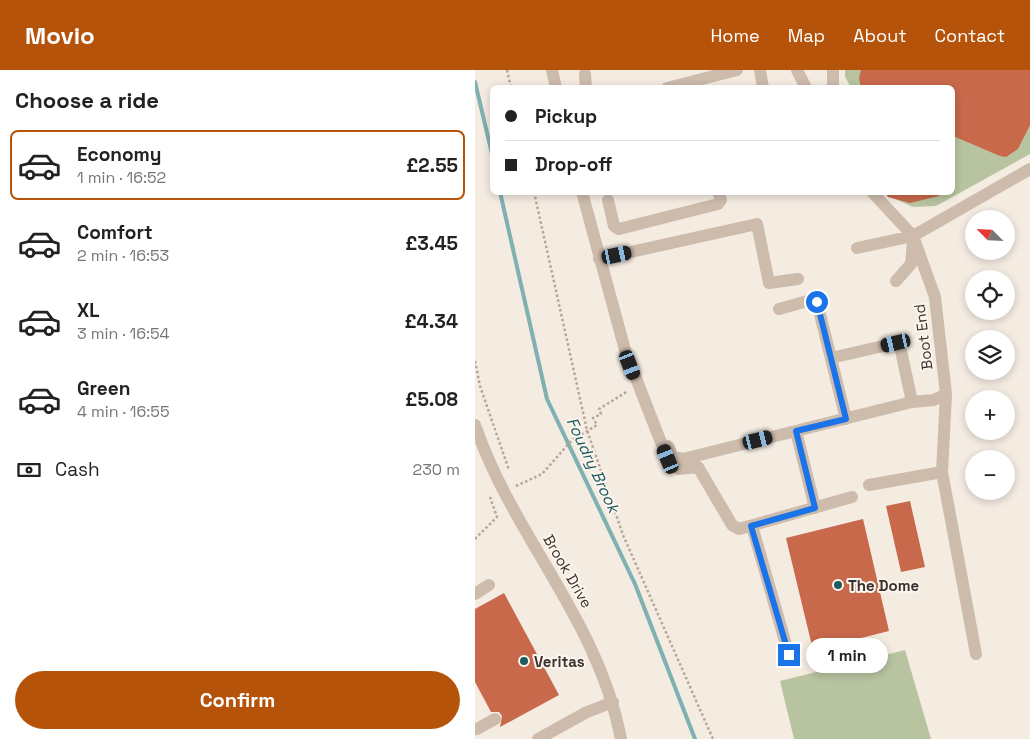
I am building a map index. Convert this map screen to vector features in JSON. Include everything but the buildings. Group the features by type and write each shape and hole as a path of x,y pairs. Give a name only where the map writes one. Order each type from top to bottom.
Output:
{"street":[{"path":"552,70 555,85"},
{"path":"679,85 737,70"},
{"path":"760,70 762,85"},
{"path":"797,70 804,85"},
{"path":"833,70 833,85"},
{"path":"585,74 586,85"},
{"path":"857,248 913,236 1030,169"},
{"path":"583,195 625,350 660,440 672,464 679,469 698,467 732,525 739,528 852,497"},
{"path":"608,200 614,226 619,228 718,204 721,200 720,195"},
{"path":"875,195 913,236 911,264 896,281"},
{"path":"599,259 757,224 769,283 798,279"},
{"name":"Boot End","path":"913,236 935,297 946,394 942,472 977,654"},
{"path":"779,309 811,300 817,302 846,419"},
{"path":"831,358 896,343 900,346 912,402"},
{"path":"660,440 665,438 673,457 683,459 912,402 934,400 946,394"},
{"name":"Brook Drive","path":"475,425 501,491 582,627 613,702 621,739"},
{"path":"796,431 815,508"},
{"path":"869,485 942,472"},
{"path":"751,526 789,655"},
{"path":"475,594 489,585"},
{"path":"538,739 587,712 613,702"},
{"path":"478,731 495,718"}],"path":[{"path":"507,70 510,85"},
{"path":"535,195 587,430 623,535 713,739"},
{"path":"475,361 480,386 515,486 542,474 572,440 597,424 593,418 601,414 599,409 638,384"},
{"path":"475,539 497,517 490,497"}],"green space":[{"path":"845,70 1030,70 1030,154 936,206 913,207 890,195 955,195 955,85 850,85 845,77"},
{"path":"905,650 931,739 794,739 780,681"}],"waterway":[{"name":"Foudry Brook","path":"475,82 490,145"},
{"name":"Foudry Brook","path":"501,195 547,399 635,584 695,739"}],"place":[{"name":"The Dome","path":"838,585"},
{"name":"Veritas","path":"524,661"}],"route":[{"path":"789,655 751,526 815,508 796,431 846,419 817,302"}]}
